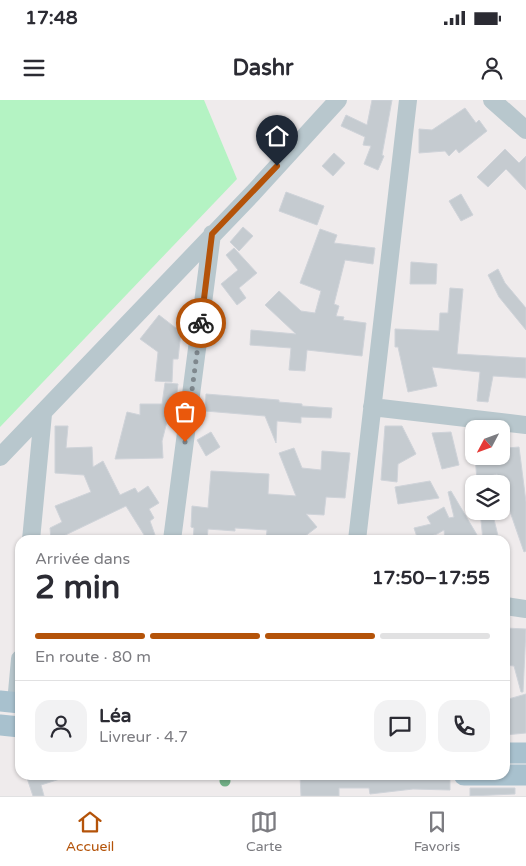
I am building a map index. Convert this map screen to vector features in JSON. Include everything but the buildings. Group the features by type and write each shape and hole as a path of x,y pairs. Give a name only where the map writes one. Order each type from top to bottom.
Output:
{"main road":[{"path":"0,725 15,726"},
{"path":"510,753 526,753"},
{"path":"510,775 526,775"}],"street":[{"path":"0,457 253,193 338,100"},
{"path":"358,535 408,100"},
{"path":"492,100 526,130"},
{"path":"173,535 212,234"},
{"path":"372,407 526,425"},
{"path":"31,535 43,414"},
{"path":"510,607 526,609"},
{"path":"12,702 15,686"}],"green space":[{"path":"0,100 204,100 237,179 0,427"}],"way so far":[{"path":"185,442 201,323"}],"route":[{"path":"201,323 212,234 277,166"}]}
